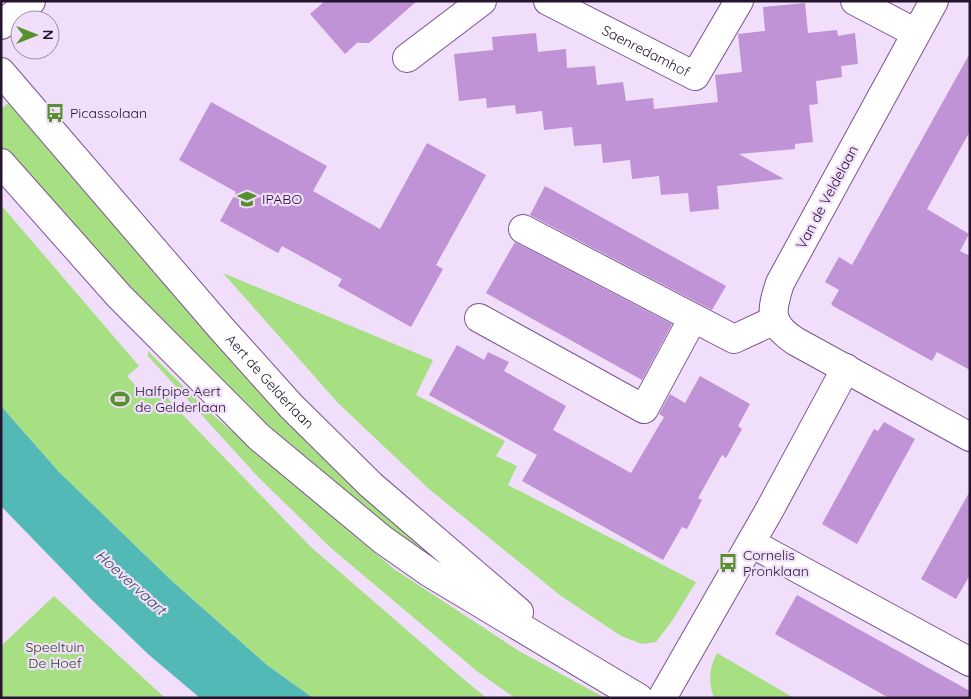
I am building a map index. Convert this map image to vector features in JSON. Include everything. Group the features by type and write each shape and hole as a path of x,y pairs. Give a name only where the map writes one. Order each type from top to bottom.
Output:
{"street":[{"path":"1,25 31,1"},
{"path":"407,58 482,1"},
{"name":"Saenredamhof","path":"548,1 695,76 739,1"},
{"path":"855,1 916,32"},
{"name":"Van de Veldelaan","path":"775,320 774,304 780,283 934,1"},
{"name":"Aert de Gelderlaan","path":"1,72 290,406 372,485 571,658"},
{"name":"Aert de Gelderlaan","path":"1,163 119,296 259,437 383,540 422,568 639,698"},
{"path":"523,229 734,339 775,320 782,332 970,437"},
{"path":"479,318 644,409 693,318"},
{"path":"662,698 751,543 846,368"},
{"path":"751,543 970,662"}],"green space":[{"path":"12,100 459,576 453,581 199,373 1,152 1,109"},
{"path":"1,205 139,366 127,376 145,396 157,386 311,547 487,698 313,698 267,665 173,582 59,472 1,406"},
{"path":"223,273 433,360 416,395 505,441 496,456 517,466 508,485 696,582 672,621 656,642 642,644 621,636 561,596 429,489 338,403"},
{"path":"148,351 206,409 394,569 519,651 605,698 515,698 478,672 331,548 259,478 148,356"},
{"name":"Speeltuin De Hoef","path":"54,596 165,698 1,698 1,646"},
{"path":"717,653 794,698 714,698 710,675"}],"water":[{"name":"Hoevervaart","path":"1,406 59,472 173,582 267,665 313,698 200,698 148,654 93,601 1,506"}],"building":[{"path":"325,1 417,1 369,43 358,42 345,54 310,14"},
{"path":"805,3 808,33 837,30 838,36 855,33 858,64 841,66 842,77 816,81 818,104 809,105 813,142 795,144 795,149 739,154 784,179 717,186 719,209 690,212 688,193 661,195 659,176 632,179 630,160 603,163 601,144 574,146 572,127 544,130 542,111 516,114 515,105 487,108 486,98 459,101 454,54 493,50 492,37 536,33 538,52 566,49 567,68 595,66 597,85 623,82 626,101 653,98 654,109 718,102 715,75 742,72 738,34 765,31 763,7"},
{"path":"970,53 970,131 927,209 969,234 960,251 970,256 970,370 937,352 932,361 833,306 831,304 839,290 825,282 839,257 852,265"},
{"path":"211,102 327,166 313,191 380,229 427,143 486,175 436,265 443,269 411,327 338,286 342,279 282,246 278,253 220,221 236,192 179,160"},
{"path":"545,186 726,286 712,310 530,215"},
{"path":"515,242 672,324 642,380 486,293"},
{"path":"457,345 484,360 488,352 509,362 504,371 566,406 553,430 631,473 664,417 659,414 670,394 685,403 700,376 750,404 738,426 742,429 726,458 722,455 698,498 702,500 687,529 682,527 663,560 522,481 537,455 429,395"},
{"path":"884,422 915,439 857,544 822,524 874,429 878,431"},
{"path":"970,491 970,575 956,599 921,579"},
{"path":"797,595 970,691 970,698 889,698 775,634"}],"place":[{"name":"Picassolaan","path":"55,113"},
{"name":"IPABO","path":"247,199"},
{"name":"Halfpipe Aert de Gelderlaan","path":"120,399"},
{"name":"Cornelis Pronklaan","path":"728,563"}]}
